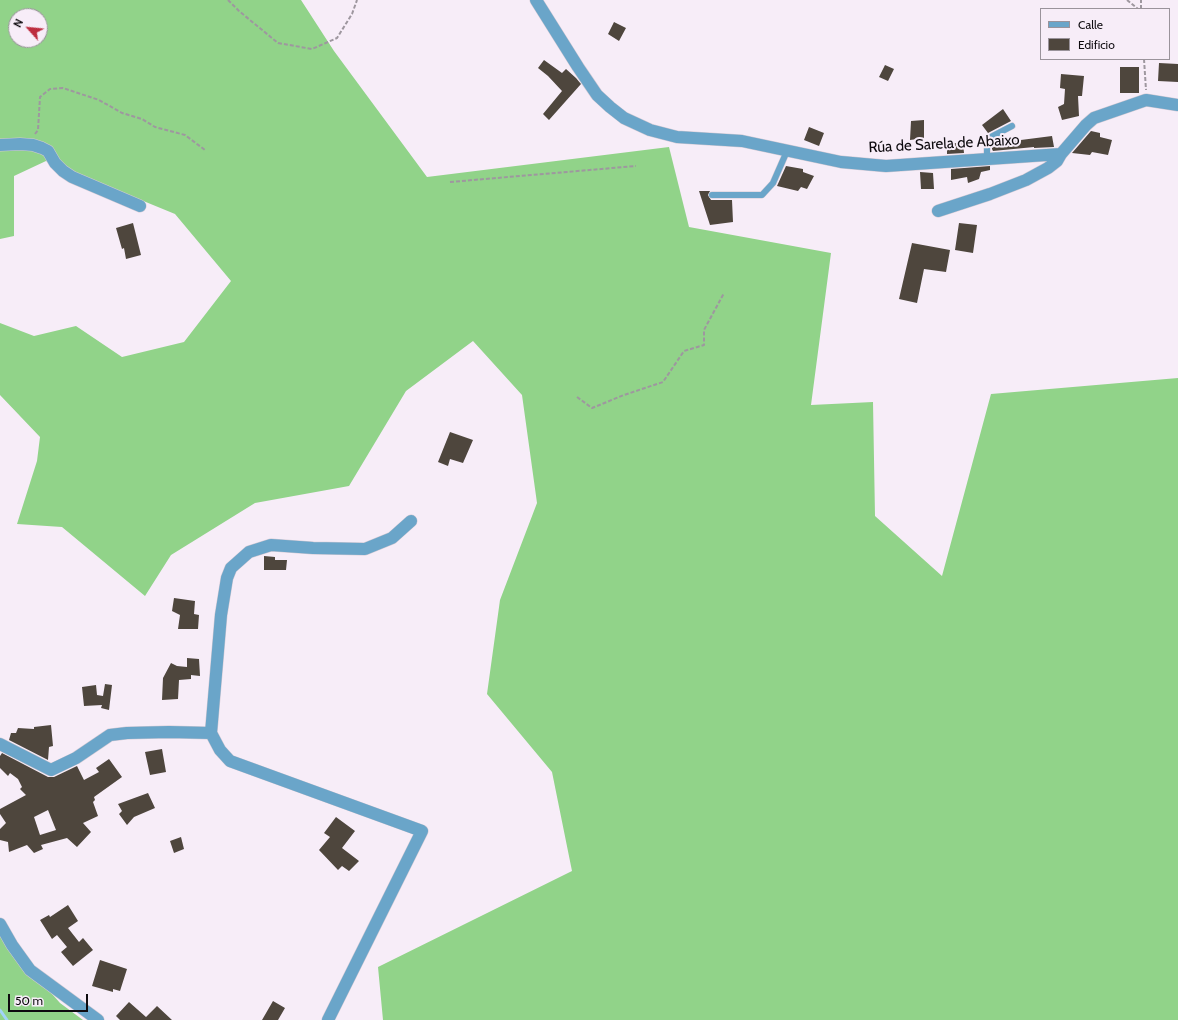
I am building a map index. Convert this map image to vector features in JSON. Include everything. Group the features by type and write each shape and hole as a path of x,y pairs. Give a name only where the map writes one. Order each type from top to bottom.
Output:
{"street":[{"name":"Rúa de Sarela de Abaixo","path":"536,0 558,38 597,95 624,118 650,130 677,137 742,141 787,152 840,162 886,166 1061,154"},
{"path":"938,211 990,194 1026,180 1048,168 1057,161 1086,124 1094,118 1146,100 1178,105"},
{"path":"0,146 28,145 42,148 48,151 55,163 72,177 140,206"},
{"path":"328,1020 422,831 230,761 220,750 211,733 221,615 227,578 231,568 249,552 270,545 365,549 392,538 411,521"},
{"path":"1,745 51,770 76,758 110,735 155,732 211,733"},
{"path":"0,924 12,945 30,970 98,1020"}],"lane":[{"path":"987,158 987,143 989,138 1012,126"},
{"path":"712,195 762,195 773,183 787,152"}],"path":[{"path":"228,0 239,11 278,42 312,49 337,38 352,14 357,0"},
{"path":"1127,0 1138,8"},
{"path":"1144,60 1146,100"},
{"path":"28,145 38,130 40,97 50,88 63,88 99,100 122,113 142,119 156,127 185,134 205,150"},
{"path":"450,182 636,166"},
{"path":"577,397 592,408 639,389 663,382 684,351 704,345 704,330 724,293"}],"green space":[{"path":"0,0 301,0 334,51 427,177 669,147 689,227 831,253 811,405 873,402 875,516 942,576 991,394 1178,378 1178,1020 383,1020 378,967 572,871 552,772 487,694 500,600 537,503 522,395 473,341 406,391 349,486 255,503 171,555 145,596 62,527 17,524 37,461 40,437 0,395 0,323 34,336 76,326 122,357 184,342 231,281 175,214 46,161 14,176 14,236 0,239"},
{"path":"0,935 60,1003 83,1020 0,1020"}],"building":[{"path":"614,22 626,28 619,41 608,34"},
{"path":"544,60 562,73 566,69 581,84 549,120 543,114 562,91 538,68"},
{"path":"1159,63 1178,64 1178,82 1158,81"},
{"path":"885,65 894,69 888,81 879,77"},
{"path":"1120,67 1139,67 1139,93 1120,93"},
{"path":"1061,74 1084,76 1082,96 1078,96 1079,116 1062,120 1058,107 1064,104 1065,89 1060,88"},
{"path":"1003,109 1011,121 988,133 982,125"},
{"path":"924,120 924,138 910,140 911,121"},
{"path":"809,127 824,133 819,146 804,140"},
{"path":"1091,131 1100,133 1100,137 1112,140 1108,155 1092,152 1090,155 1072,153"},
{"path":"1052,136 1054,147 1034,147 993,151 992,149 992,145 998,140 1013,139 1013,141"},
{"path":"947,143 963,143 964,153 947,154"},
{"path":"786,166 803,169 803,172 814,176 807,189 801,187 798,191 777,186"},
{"path":"990,166 990,170 981,172 979,179 968,183 967,177 951,180 951,169"},
{"path":"920,172 933,173 934,189 921,189"},
{"path":"699,191 710,191 708,195 711,200 732,200 733,222 710,225"},
{"path":"133,223 141,255 126,259 124,248 122,249 116,228"},
{"path":"959,223 977,225 973,253 955,250"},
{"path":"912,243 950,250 946,272 924,269 917,303 899,299"},
{"path":"450,432 473,440 463,463 450,459 448,466 438,462"},
{"path":"264,556 275,557 275,560 287,560 286,570 264,570"},
{"path":"174,598 195,601 194,614 199,615 198,629 178,629 180,615 172,611"},
{"path":"187,658 199,659 200,676 191,675 191,679 179,680 178,699 162,700 163,678 171,663 177,666 187,667"},
{"path":"105,684 112,685 109,710 101,708 102,705 84,706 82,687 96,685 97,695 103,696"},
{"path":"51,725 53,746 49,747 48,760 9,740 11,733 16,733 18,728 34,729 34,727"},
{"path":"162,749 166,772 150,775 145,752"},
{"path":"2,753 48,777 54,777 77,766 84,780 99,772 96,768 109,759 122,777 94,797 95,800 93,802 98,816 83,823 91,832 77,847 67,838 41,845 43,849 34,853 27,845 9,852 8,842 0,840 0,829 6,823 0,814 0,809 26,795 20,789 22,787 18,779 10,773 8,776 0,768 0,756","holes":["48,810 56,830 40,835 34,817"]},
{"path":"148,793 155,808 134,817 127,825 119,814 122,811 118,804"},
{"path":"336,817 355,831 342,848 359,861 349,871 342,866 338,870 319,850 330,837 324,833"},
{"path":"181,837 184,849 174,853 170,841"},
{"path":"68,905 78,921 68,928 79,942 83,938 93,950 73,966 61,952 67,947 57,935 52,939 40,920 49,915 50,917"},
{"path":"100,960 127,969 120,991 113,989 113,992 92,986"},
{"path":"273,1001 285,1008 278,1020 262,1020"},
{"path":"129,1002 146,1017 157,1006 172,1020 120,1020 116,1016"}],"waterway":[{"path":"0,1010 7,1020"}]}
